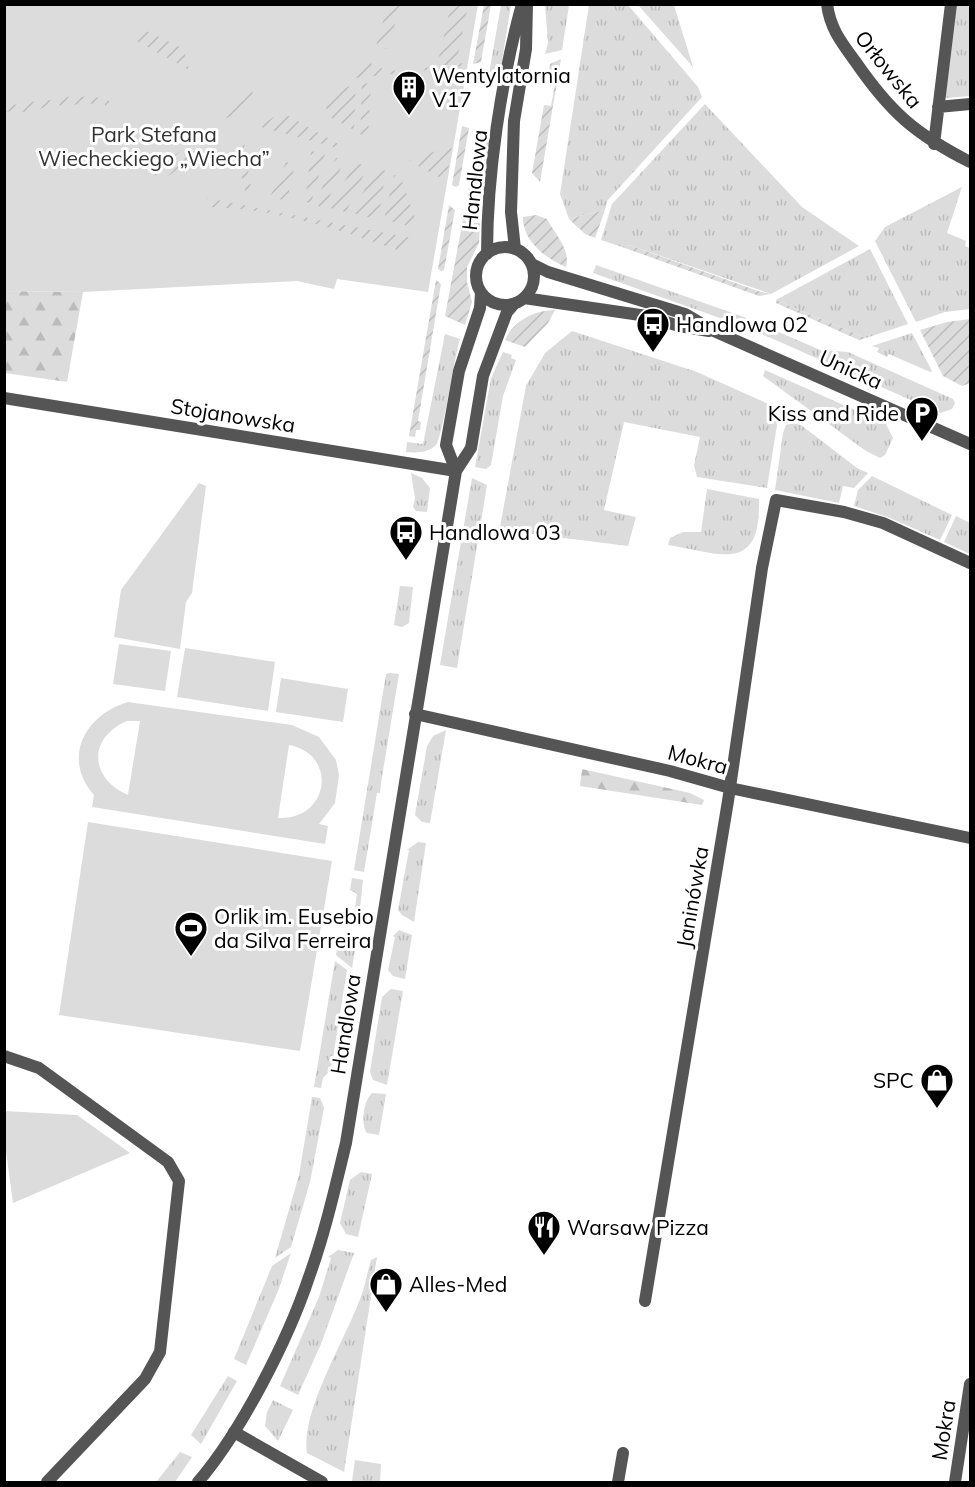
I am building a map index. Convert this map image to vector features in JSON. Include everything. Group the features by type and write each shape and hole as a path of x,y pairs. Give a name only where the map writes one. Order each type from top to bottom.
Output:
{"street":[{"name":"Handlowa","path":"487,254 487,204 490,177 510,48 522,4"},
{"name":"Handlowa","path":"515,249 511,212 514,121 526,48 527,4"},
{"name":"Orłowska","path":"827,4 830,25 866,78 906,123 934,144 970,162"},
{"path":"934,144 951,4"},
{"path":"938,107 970,104"},
{"path":"500,247 515,249 522,252 532,264 534,279 519,301 496,304 481,293 476,281 477,269 487,254 500,247"},
{"name":"Unicka","path":"532,264 548,272 685,314 714,331 970,444"},
{"name":"Handlowa","path":"456,471 446,445 459,371 480,308 481,293"},
{"name":"Handlowa","path":"198,1482 214,1463 234,1432 269,1368 309,1279 330,1206 346,1143 456,471 471,448 483,376 507,312 519,301"},
{"name":"Unicka","path":"519,301 647,316 679,326 714,331"},
{"name":"Stojanowska","path":"4,398 456,471"},
{"name":"Janinówka","path":"645,1301 730,788 762,568 776,500 844,512 883,523 970,563"},
{"name":"Mokra","path":"415,714 647,766 730,788 970,838"},
{"path":"4,1056 39,1068 168,1162 179,1181 160,1352 145,1379 46,1482"},
{"name":"Mokra","path":"955,1482 970,1384"},
{"path":"234,1432 322,1482"},
{"path":"618,1482 623,1453"}],"green space":[{"path":"388,4 402,5 386,49 376,46"},
{"name":"Park Stefana Wiecheckiego „Wiecha”","path":"5,5 478,5 428,292 337,279 334,289 297,281 83,292 5,291"},
{"path":"451,5 468,5 456,64 466,63 463,66 356,78 353,73 363,58 380,68 398,71 437,66"},
{"path":"484,5 491,5 481,62 473,64"},
{"path":"501,5 511,5 499,79 487,85"},
{"path":"545,5 569,5 562,50 545,54 548,43"},
{"path":"589,5 628,5 698,87 702,97 607,201 605,210 569,219 560,194"},
{"path":"638,5 674,5 693,67"},
{"path":"956,5 970,5 970,96 945,98"},
{"path":"140,28 184,49 189,70 133,39"},
{"path":"561,59 540,182 532,173 544,105 551,106 555,84 547,82 550,64"},
{"path":"371,83 368,138 360,134 362,84"},
{"path":"248,84 254,87 249,106 227,118 223,117"},
{"path":"356,84 354,130 328,116 326,107 342,89"},
{"path":"71,96 108,98 112,110 108,112 104,103 48,106 28,113 17,110 6,112 5,108 21,103"},
{"path":"705,104 802,207 859,246 771,294 629,245 622,247 601,240 612,204"},
{"path":"279,114 285,114 342,146 341,149 261,127 260,125"},
{"path":"462,126 469,128 459,185 456,187 452,185"},
{"path":"478,129 482,130 489,139 479,196 474,197 468,191"},
{"path":"243,137 252,195 246,194 233,143"},
{"path":"452,145 447,177 442,179 409,161"},
{"path":"185,148 201,154 159,182 152,170"},
{"path":"311,151 325,154 311,203 305,202"},
{"path":"336,158 344,160 325,208 314,205"},
{"path":"286,162 295,164 287,201 270,197"},
{"path":"355,163 368,166 346,212 330,208"},
{"path":"375,168 386,171 378,220 353,213"},
{"path":"394,175 401,178 416,221 414,227 384,220"},
{"path":"962,187 947,233 966,241 965,246 970,248 970,309 945,312 916,322 875,241 885,227"},
{"path":"207,198 411,238 411,245 397,250 304,221 256,211 208,207"},
{"path":"449,205 455,210 444,270 441,271 438,269"},
{"path":"605,210 595,238 585,234 569,219"},
{"path":"536,215 547,219 561,242 566,254 566,267 543,254 526,233 523,217"},
{"path":"463,219 468,223 480,223 479,243 467,267 467,282 472,302 465,325 445,316"},
{"path":"629,245 771,294 759,296 622,247"},
{"path":"870,249 908,324 866,338 776,300"},
{"path":"596,265 744,317 820,350 848,352 953,399 955,403 952,409 940,413 751,329 593,273"},
{"path":"436,280 441,284 418,421 421,422 420,430 416,430 415,437 409,436"},
{"path":"4,291 83,292 67,382 5,373"},
{"path":"776,300 866,338 859,340 776,303"},
{"path":"555,310 548,323 525,347 505,340 513,327 532,314"},
{"path":"970,319 970,383 962,386 943,376 920,330 947,322"},
{"path":"572,331 697,372 775,407 777,425 767,488 697,477 694,465 700,437 624,422 604,510 636,517 628,546 507,531 500,527 526,386 545,353"},
{"path":"912,333 932,371 930,372 889,354 887,357 877,352 879,348 872,346"},
{"path":"445,334 460,339 439,439 436,445 429,450 406,452 407,442 423,444"},
{"path":"503,352 512,355 511,358 516,360 503,396 491,465 486,469 475,467 491,378"},
{"path":"765,370 886,424 893,438 885,455 880,458 866,451 763,376"},
{"path":"793,423 801,425 857,468 868,473 854,488 843,486 839,503 775,490 783,433 786,425"},
{"path":"411,473 422,478 430,488 427,512 416,511 413,507 415,498"},
{"path":"872,476 952,515 940,540 890,518 854,506 858,490"},
{"path":"472,478 487,485 457,668 440,665"},
{"path":"199,483 206,486 192,593 186,602 180,649 114,637 121,590"},
{"path":"707,489 759,499 758,523 753,539 745,549 734,554 721,554 668,545 670,538 683,532 701,532"},
{"path":"956,516 970,523 970,554 944,542"},
{"path":"400,586 413,587 409,623 402,627 394,625"},
{"path":"119,644 171,651 165,691 113,684"},
{"path":"185,648 275,662 268,711 177,697"},
{"path":"386,674 399,674 380,793 377,793 364,872 354,870"},
{"path":"281,678 348,689 343,722 276,712"},
{"path":"128,702 292,725 319,737 336,760 339,775 335,803 319,824 328,826 325,844 92,807 94,795 84,781 79,767 79,752 90,727 100,716","holes":["127,721 140,721 128,795 115,788 106,779 100,769 98,758 105,737 114,728","289,745 305,751 315,760 321,773 321,786 317,798 309,809 295,816 278,818"]},
{"path":"446,730 430,823 422,822 415,815 427,746 433,736"},
{"path":"582,769 690,793 704,800 702,805 580,786"},
{"name":"Orlik im. Eusebio da Silva Ferreira","path":"88,822 332,861 300,1051 59,1015"},
{"path":"418,842 426,843 414,922 398,910 409,850 407,850"},
{"path":"352,878 363,880 359,919 342,918 345,911 354,913 357,894 350,890"},
{"path":"399,930 412,935 405,979 393,976 388,970 395,937 393,936"},
{"path":"339,937 352,939 356,944 352,968 336,955"},
{"path":"335,961 347,970 331,1070 323,1078 321,1088 314,1087"},
{"path":"391,989 403,991 387,1085 373,1080 370,1072 382,997"},
{"path":"372,1093 386,1094 379,1135 367,1133 363,1118 365,1106"},
{"path":"312,1097 320,1098 324,1108 310,1182 291,1247 275,1258 299,1175"},
{"path":"4,1111 77,1115 130,1153 13,1203 5,1144"},
{"path":"361,1172 372,1174 358,1237 346,1234 340,1223 350,1180"},
{"path":"338,1250 354,1253 321,1344 298,1395 280,1386 319,1297 331,1258 328,1257"},
{"path":"291,1253 278,1291 246,1365 234,1359 272,1266"},
{"path":"377,1257 344,1472 307,1453 307,1435 318,1394 356,1309 371,1260"},
{"path":"228,1376 237,1381 201,1444 191,1435"},
{"path":"273,1400 293,1410 278,1441 265,1426 267,1412"},
{"path":"180,1452 192,1457 175,1482 156,1482"},
{"path":"355,1460 381,1464 380,1482 352,1481"}],"place":[{"name":"Wentylatornia V17","path":"409,116"},
{"name":"Handlowa 02","path":"653,353"},
{"name":"Kiss and Ride","path":"922,442"},
{"name":"Handlowa 03","path":"406,561"},
{"name":"Orlik im. Eusebio da Silva Ferreira","path":"191,957"},
{"name":"SPC","path":"937,1109"},
{"name":"Warsaw Pizza","path":"544,1256"},
{"name":"Alles-Med","path":"386,1313"}]}
